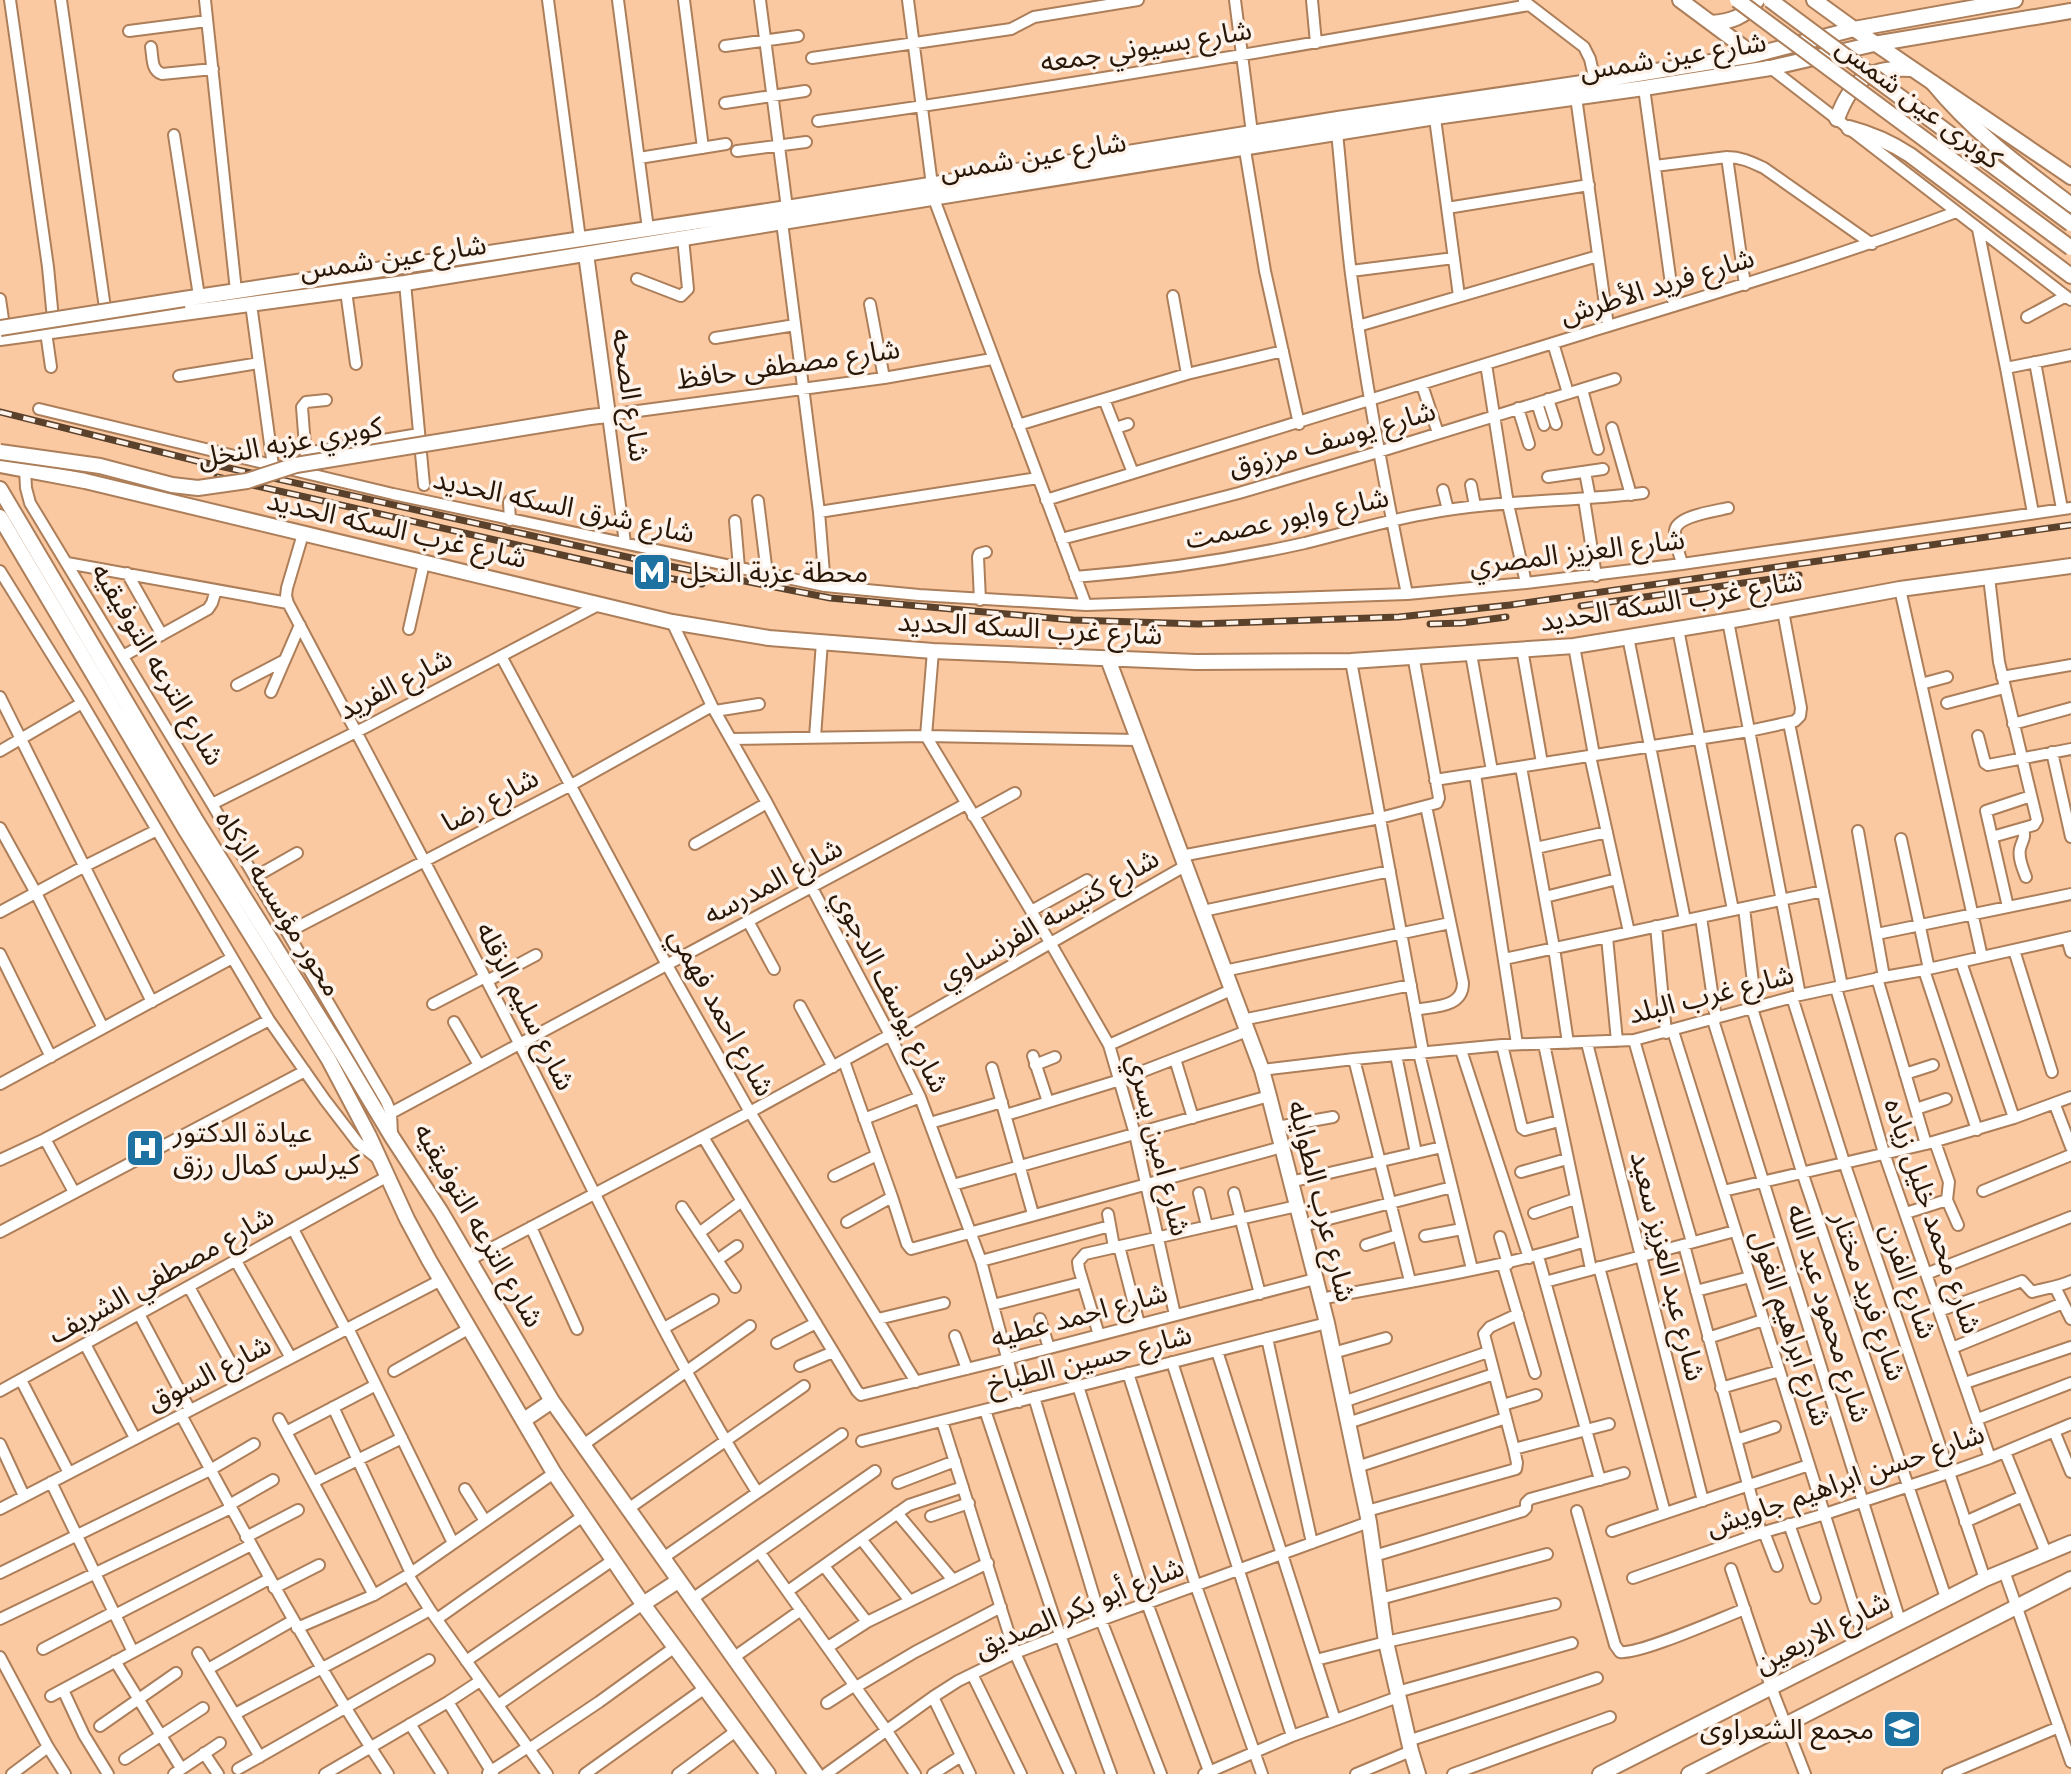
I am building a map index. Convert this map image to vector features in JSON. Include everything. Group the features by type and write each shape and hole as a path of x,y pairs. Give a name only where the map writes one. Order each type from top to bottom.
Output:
{"main road":[{"path":"1680,0 1754,55"},
{"name":"كوبرى عين شمس","path":"1737,0 2071,248"},
{"path":"1711,23 1741,17 1757,0"},
{"name":"كوبرى عين شمس","path":"1770,0 2071,224"},
{"path":"1814,0 2071,177"},
{"name":"شارع عين شمس","path":"1246,138 1337,133 1434,111 1754,55 1854,29 2015,0"},
{"name":"شارع عين شمس","path":"49,326 107,324 405,283 583,246 648,229 784,215 1246,138 1434,111 1644,88 1770,68 1874,44 2071,11"},
{"path":"1911,69 1882,70 1856,84 1844,100 1843,124 1891,143 1910,155 2071,276"},
{"path":"1933,83 1979,134 2071,205"},
{"name":"شارع عين شمس","path":"191,298 583,246 683,238 784,215"},
{"name":"شارع الصحه","path":"583,246 608,415"},
{"path":"2,334 191,298"},
{"name":"شارع مصطفى حافظ","path":"590,417 608,415"},
{"name":"كوبري عزبه النخل","path":"0,452 100,466 172,485 198,488 247,481 296,465 590,417"},
{"name":"شارع غرب السكه الحديد","path":"0,465 85,481 672,622 769,638 933,651 1196,662 1351,661 1471,654 1574,646 1900,589 2071,566"},
{"name":"محور مؤسسه الزكاه","path":"0,489 197,822 392,1137"},
{"name":"محور مؤسسه الزكاه","path":"0,517 185,829 329,1060 382,1161"},
{"name":"شارع عرب الطوايله","path":"1108,659 1262,1070 1327,1323 1368,1516 1386,1642 1418,1774"},
{"name":"شارع الترعه التوفيقيه","path":"392,1137 427,1189 552,1401 816,1774"},
{"name":"شارع الترعه التوفيقيه","path":"382,1161 413,1229 441,1280 554,1473 643,1604 766,1773"},
{"path":"524,1420 552,1401"},
{"name":"شارع الاربعين","path":"1600,1774 1946,1598 2071,1544"},
{"path":"1689,1774 1706,1770 1786,1724 2071,1579"},
{"path":"643,1604 678,1581"}],"street":[{"path":"10,0 48,267 51,367"},
{"path":"61,0 107,324"},
{"path":"205,0 236,291"},
{"name":"شارع الصحه","path":"548,0 583,246"},
{"path":"618,0 648,229"},
{"path":"684,0 703,148"},
{"path":"760,0 779,146 795,325 819,512 825,586"},
{"path":"908,0 933,192 992,359 1086,605"},
{"path":"812,58 1011,29 1034,17 1138,0"},
{"path":"1235,0 1242,55 1246,138 1265,271 1299,424"},
{"path":"1312,0 1316,43"},
{"path":"1526,2 1584,47 1595,81"},
{"name":"شارع بسيوني جمعه","path":"818,121 1316,43 1526,2"},
{"path":"129,31 207,21"},
{"path":"725,46 798,36"},
{"path":"151,47 158,73 213,69"},
{"path":"1754,55 2068,298 2027,317"},
{"path":"1644,88 1674,306"},
{"path":"725,103 805,91"},
{"path":"1576,97 1608,326"},
{"path":"1434,111 1459,296"},
{"path":"1337,133 1358,326 1378,452 1407,594"},
{"path":"174,135 191,298"},
{"path":"737,151 806,142"},
{"path":"639,158 726,144"},
{"path":"1727,157 1745,285"},
{"path":"1655,166 1737,157 1764,168 1872,244"},
{"path":"1447,208 1589,185"},
{"name":"شارع فريد الأطرش","path":"1046,500 1745,285 1872,244 1956,212"},
{"path":"1978,229 2033,513"},
{"path":"637,279 681,296 686,293 683,238"},
{"path":"1358,326 1598,256"},
{"path":"1351,271 1454,258"},
{"path":"405,283 424,485"},
{"path":"346,291 356,364"},
{"path":"1173,296 1187,374"},
{"path":"0,299 2,334"},
{"path":"251,304 273,466"},
{"path":"870,304 884,378"},
{"path":"715,338 795,325"},
{"path":"1553,343 1568,393"},
{"path":"1018,425 1187,374 1283,351"},
{"path":"2006,368 2071,355"},
{"name":"شارع مصطفى حافظ","path":"608,415 884,378 992,359"},
{"path":"2035,362 2066,509"},
{"path":"179,376 259,363"},
{"path":"1486,364 1508,504 1526,583"},
{"name":"شارع يوسف مرزوق","path":"1061,539 1239,493 1615,379"},
{"path":"1422,385 1438,433"},
{"path":"1582,389 1598,449"},
{"path":"1104,399 1133,473"},
{"path":"307,474 302,407 306,402 326,400"},
{"path":"1542,401 1556,424"},
{"path":"1542,401 1544,425"},
{"path":"1518,408 1529,444"},
{"name":"شارع شرق السكه الحديد","path":"39,409 510,520 825,586 980,600 1086,605"},
{"name":"شارع الصحه","path":"608,415 625,543"},
{"path":"1116,428 1128,424"},
{"path":"1612,428 1631,495"},
{"path":"306,453 419,434"},
{"name":"شارع الترعه التوفيقيه","path":"25,469 30,503 212,804 386,1101 391,1113 392,1137"},
{"path":"1548,477 1603,469"},
{"path":"1585,472 1596,576"},
{"path":"819,512 1038,478"},
{"path":"1471,485 1475,506"},
{"path":"1443,490 1448,510"},
{"name":"شارع وابور عصمت","path":"1075,577 1219,561 1392,521 1475,506 1643,493"},
{"path":"510,520 509,502 527,499"},
{"path":"758,501 767,574"},
{"path":"1682,564 1676,525 1686,518 1728,508"},
{"name":"شارع العزيز المصري","path":"1086,605 1407,594 1526,583 1596,576 2066,509"},
{"path":"735,521 739,568"},
{"path":"67,563 288,603 287,588 303,534"},
{"path":"980,600 978,555 986,552"},
{"path":"409,629 424,563"},
{"name":"شارع الترعه التوفيقيه","path":"0,571 82,703 269,1020 358,1143 382,1161"},
{"path":"127,573 162,635"},
{"path":"1989,577 2003,682 2037,820 2034,825 1992,837"},
{"path":"1900,589 1982,957"},
{"path":"123,656 208,609 216,590"},
{"name":"شارع سليم الزقله","path":"288,603 520,1044 664,1328 725,1441 757,1492"},
{"name":"شارع الفريد","path":"212,804 600,604"},
{"path":"1435,780 1749,731 1795,721 1800,716 1801,708 1783,611"},
{"name":"شارع الفرن","path":"1728,621 1782,900 1796,996 1844,1162 1985,1579"},
{"name":"شارع يوسف الدجوي","path":"672,622 714,709 767,803 920,1097 981,1261 1019,1402"},
{"path":"271,692 300,625"},
{"name":"شارع فريد مختار","path":"1678,629 1699,739 1738,909 1754,1008 1802,1172 1946,1598"},
{"path":"1628,637 1685,920"},
{"path":"815,737 822,642"},
{"path":"1574,646 1592,756 1629,932"},
{"path":"1522,649 1542,763"},
{"path":"926,736 933,651"},
{"path":"1471,654 1492,771"},
{"path":"1413,655 1438,802 1426,806 1463,983 1460,997 1452,1003 1415,1010"},
{"name":"شارع احمد فهمي","path":"501,656 750,1112 916,1382"},
{"path":"237,685 285,660"},
{"path":"1351,661 1421,1053 1472,1269"},
{"path":"1947,703 2003,682 2071,665"},
{"path":"1921,684 1947,677"},
{"path":"0,697 152,1002"},
{"path":"0,751 82,703"},
{"path":"714,709 759,704"},
{"path":"2013,724 2071,708"},
{"name":"شارع رضا","path":"288,932 714,709"},
{"name":"شارع محمد خليل زياده","path":"1789,723 1839,987 1884,1153 1990,1458"},
{"path":"731,739 926,736 1137,740"},
{"name":"شارع امين يسري","path":"926,736 1109,1045 1135,1134 1175,1315"},
{"path":"1978,736 1988,765 2071,749"},
{"path":"2052,752 2067,800 2071,836"},
{"path":"1521,767 1568,1043"},
{"path":"1475,774 1517,1044"},
{"path":"973,816 1015,793"},
{"path":"2008,907 1986,813 1987,810 2031,796"},
{"path":"695,844 767,803"},
{"name":"شارع المدرسه","path":"391,1113 966,804"},
{"name":"شارع كنيسه الفرنساوي","path":"469,1260 844,1061 1051,944 1183,861 1426,806"},
{"path":"0,828 103,1028"},
{"path":"2023,828 2025,840 2020,855 2026,877"},
{"path":"0,912 157,830"},
{"path":"1858,831 1877,934 1880,978 1916,1109 1949,1182 1947,1200 1958,1225"},
{"path":"1536,848 1607,832"},
{"path":"1901,839 1927,970 1977,1130"},
{"path":"255,877 297,853"},
{"path":"1203,911 1390,871"},
{"path":"1545,897 1617,879"},
{"path":"1031,911 1087,880"},
{"path":"1504,959 1823,891"},
{"path":"1877,934 2071,894"},
{"name":"شارع محمود عبد الله","path":"1701,917 1714,1020 1900,1621"},
{"path":"748,921 774,969"},
{"path":"1224,971 1450,923"},
{"name":"شارع ابراهيم الغول","path":"1656,926 1670,1032 1864,1640"},
{"path":"1607,937 1617,1041"},
{"path":"2069,937 2071,952"},
{"name":"شارع غرب البلد","path":"1262,1070 1502,1045 1634,1040 1796,996 2069,937"},
{"path":"2014,950 2052,1072"},
{"path":"0,954 51,1057"},
{"path":"433,1004 536,955"},
{"path":"0,1084 232,958"},
{"path":"1961,962 2014,1118"},
{"path":"1006,1115 1120,1080 1175,1059 1245,1026 1411,985"},
{"path":"1109,1045 1231,990"},
{"path":"800,1006 833,1067"},
{"path":"0,1160 269,1020"},
{"path":"454,1022 479,1065"},
{"path":"1634,1040 1688,1244 1696,1291 1721,1388 1762,1532 1777,1566"},
{"name":"شارع عبد العزيز سعيد","path":"1587,1043 1703,1501"},
{"path":"1544,1044 1585,1241 1665,1513"},
{"path":"1502,1045 1522,1128 1525,1130 1559,1121"},
{"path":"1461,1050 1545,1282 1600,1480"},
{"path":"1396,1055 1416,1153"},
{"path":"1048,1102 1034,1061 1055,1057"},
{"path":"1175,1059 1193,1118"},
{"path":"1354,1059 1410,1281"},
{"path":"844,1061 911,1249 1282,1147"},
{"path":"1905,1074 1933,1065"},
{"path":"992,1068 1033,1214"},
{"path":"0,1232 305,1071"},
{"path":"953,1185 1269,1096"},
{"path":"864,1119 920,1097"},
{"path":"1723,1191 1931,1143 2055,1105 2071,1097"},
{"path":"1916,1109 1946,1099"},
{"path":"930,1123 1002,1102"},
{"path":"2055,1105 2071,1147"},
{"path":"1277,1127 1333,1117"},
{"path":"703,1137 833,1352 800,1366"},
{"path":"45,1139 74,1192"},
{"path":"1290,1182 1442,1147"},
{"path":"834,1176 877,1155"},
{"path":"1983,1191 2071,1155"},
{"path":"1521,1172 1567,1159"},
{"name":"شارع مصطفي الشريف","path":"0,1391 388,1176"},
{"path":"1302,1226 1452,1187"},
{"path":"1199,1193 1207,1226"},
{"path":"1234,1193 1260,1294"},
{"path":"847,1222 892,1197"},
{"path":"1534,1213 1575,1199"},
{"path":"1906,1213 1947,1200"},
{"path":"699,1233 742,1201"},
{"path":"1099,1335 1078,1262 1085,1254 1297,1206"},
{"path":"682,1207 735,1287"},
{"path":"1108,1214 1139,1324"},
{"path":"1926,1274 2071,1217"},
{"path":"981,1261 1110,1226"},
{"path":"531,1227 577,1329"},
{"path":"293,1229 376,1385 453,1543"},
{"path":"1425,1236 1462,1229"},
{"path":"1545,1282 1735,1231"},
{"path":"1366,1245 1398,1235"},
{"path":"1500,1237 1535,1373"},
{"path":"1320,1299 1505,1264 1585,1241"},
{"path":"717,1260 737,1246"},
{"path":"236,1261 291,1358"},
{"path":"1696,1291 1750,1277"},
{"name":"شارع احمد عطيه","path":"833,1352 857,1391 863,1395 1315,1279"},
{"name":"شارع السوق","path":"0,1509 441,1280"},
{"path":"1939,1311 2022,1281 2034,1292 2071,1281"},
{"path":"993,1305 1083,1282"},
{"path":"189,1287 242,1383"},
{"path":"2055,1287 2071,1319"},
{"path":"664,1328 713,1300"},
{"path":"878,1319 944,1303"},
{"path":"1952,1348 2063,1303"},
{"path":"139,1314 210,1470 248,1541 344,1709 388,1774"},
{"path":"1518,1314 1486,1331 1484,1337 1514,1449 1609,1424"},
{"path":"1040,1319 1049,1348"},
{"path":"1708,1338 1763,1320"},
{"path":"777,1343 816,1323"},
{"name":"شارع حسين الطباخ","path":"862,1441 1327,1323"},
{"path":"583,1445 750,1326"},
{"path":"394,1371 470,1328"},
{"path":"955,1336 967,1369"},
{"path":"1267,1338 1312,1543"},
{"path":"1333,1353 1386,1338"},
{"path":"85,1344 135,1438"},
{"path":"1965,1383 2071,1347"},
{"path":"1217,1351 1335,1720"},
{"path":"1343,1402 1488,1352"},
{"path":"1172,1362 1292,1736"},
{"path":"1721,1388 1779,1371"},
{"path":"1128,1373 1196,1586 1262,1774"},
{"path":"1348,1423 1494,1374"},
{"path":"21,1380 69,1473"},
{"path":"1978,1419 2071,1383"},
{"path":"286,1432 376,1385"},
{"path":"628,1509 804,1386"},
{"path":"1078,1386 1147,1603 1206,1773 1398,1694 1572,1643"},
{"path":"1503,1405 1536,1395"},
{"path":"1034,1397 1101,1620 1161,1774"},
{"path":"333,1407 409,1574 434,1615 547,1774"},
{"path":"985,1410 1060,1635 1111,1774"},
{"path":"1357,1467 1506,1418"},
{"path":"279,1419 374,1595"},
{"path":"942,1421 1015,1653 1070,1774"},
{"name":"شارع حسن ابراهيم جاويش","path":"1633,1578 1762,1532 1948,1473 2071,1424"},
{"path":"1736,1440 1775,1427"},
{"path":"2054,1431 2071,1472"},
{"path":"663,1558 842,1434"},
{"path":"313,1482 402,1438"},
{"path":"0,1444 24,1496"},
{"path":"0,1573 210,1470 254,1444"},
{"name":"شارع أبو بكر الصديق","path":"826,1774 933,1697 1015,1653 1312,1543 1368,1516 1516,1469 1514,1449"},
{"path":"2005,1452 2046,1553"},
{"path":"898,1483 955,1461"},
{"path":"1612,1531 1809,1465"},
{"path":"692,1599 875,1471"},
{"path":"208,1669 294,1624 374,1595 554,1473"},
{"path":"1374,1556 1523,1511 1530,1499 1624,1473"},
{"path":"0,1619 230,1506 273,1480"},
{"path":"51,1482 133,1652"},
{"path":"788,1591 915,1502 963,1487"},
{"path":"465,1489 485,1521"},
{"path":"1965,1522 2023,1496"},
{"path":"931,1516 969,1503"},
{"path":"43,1649 248,1541 298,1510"},
{"path":"1577,1511 1615,1645 1620,1652 1666,1640 1745,1609"},
{"path":"897,1513 953,1580"},
{"path":"235,1714 320,1667 434,1615 583,1516"},
{"path":"1789,1524 1815,1598"},
{"path":"861,1539 910,1601"},
{"path":"760,1553 915,1774"},
{"path":"1380,1599 1547,1554"},
{"path":"466,1661 613,1560"},
{"path":"828,1647 867,1622 988,1563"},
{"path":"51,1696 272,1583 319,1565"},
{"path":"824,1566 867,1622"},
{"path":"1731,1569 1771,1687 1805,1774"},
{"path":"2004,1571 2071,1762"},
{"path":"498,1705 643,1604"},
{"path":"1316,1660 1555,1604"},
{"path":"827,1703 1001,1607"},
{"path":"733,1658 801,1610"},
{"path":"448,1702 490,1773 599,1702 675,1647"},
{"path":"198,1653 260,1757"},
{"path":"0,1657 65,1774"},
{"path":"238,1769 429,1660"},
{"path":"115,1661 161,1736 178,1771 220,1743"},
{"path":"100,1726 176,1673"},
{"path":"972,1674 1021,1774"},
{"path":"1356,1774 1410,1746 1597,1678"},
{"path":"325,1774 480,1681"},
{"path":"585,1774 705,1688"},
{"path":"63,1690 84,1735 108,1774"},
{"path":"933,1697 970,1774"},
{"path":"125,1759 203,1708"},
{"path":"1453,1774 1610,1717"},
{"path":"410,1724 442,1774"},
{"path":"1948,1774 2059,1727"},
{"path":"678,1774 736,1731"},
{"path":"12,1774 48,1747"},
{"path":"204,1753 218,1774"},
{"path":"933,1774 961,1756"}],"railway":[{"path":"0,412 197,461 654,563 830,598 1073,620 1198,624 1399,617 1510,605 2071,525"},
{"path":"217,477 650,575 702,584"},
{"path":"1581,606 1799,575"},
{"path":"1430,624 1506,617"}],"place":[{"name":"محطة عزبة النخل","path":"652,572"},
{"name":"عيادة الدكتور كيرلس كمال رزق","path":"145,1148"},
{"name":"مجمع الشعراوى","path":"1902,1729"}]}
